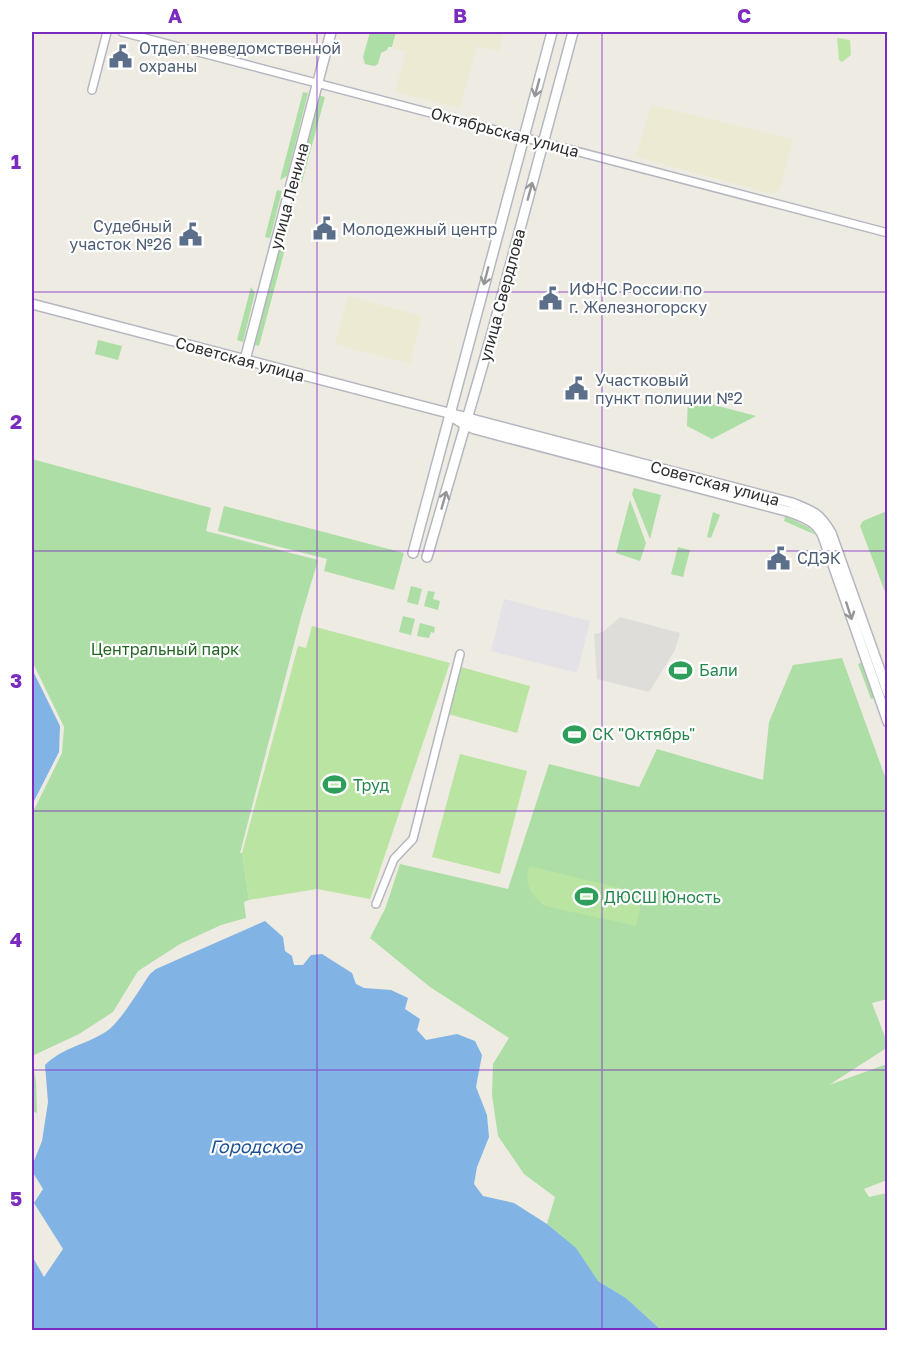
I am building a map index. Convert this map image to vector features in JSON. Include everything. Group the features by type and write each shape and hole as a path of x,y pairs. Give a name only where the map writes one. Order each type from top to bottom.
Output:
{"main road":[{"name":"улица Ленина","path":"245,360 331,32"},
{"name":"улица Свердлова","path":"413,553 552,32"},
{"name":"улица Свердлова","path":"428,556 573,32"},
{"name":"Советская улица","path":"32,304 449,414 466,422 791,508 819,517 827,535"},
{"path":"827,535 888,693"},
{"path":"827,535 861,649 888,722"},
{"path":"861,649 871,645"}],"street":[{"path":"92,90 107,32"},
{"name":"Октябрьская улица","path":"122,32 888,233"},
{"path":"376,904 394,859 412,839 460,654"}],"shaded area":[{"path":"397,32 504,32 499,51 477,46 460,108 395,92 406,52 393,48"},
{"path":"651,105 793,139 780,190 772,194 636,157"},
{"path":"348,296 422,316 410,364 335,344"},
{"path":"504,599 590,621 577,673 491,651"},
{"path":"620,617 680,633 675,650 649,692 597,679 594,634 603,632"}],"green space":[{"path":"370,32 396,32 392,47 388,47 381,53 378,64 374,66 365,64 363,57"},
{"path":"837,38 850,40 851,55 842,62 839,60"},
{"path":"303,92 308,93 287,176 280,180"},
{"path":"318,95 325,97 302,182 295,180"},
{"path":"277,190 282,191 270,238 265,237"},
{"path":"277,247 285,249 259,346 251,344"},
{"path":"251,287 255,293 243,342 237,340"},
{"path":"98,340 122,346 118,360 95,354"},
{"path":"688,398 756,416 712,439 687,426"},
{"path":"483,418 594,445 593,448"},
{"name":"Центральный парк","path":"32,459 211,508 206,531 318,560 240,853 242,853 249,900 244,902 246,918 221,925 180,944 138,971 113,1012 79,1034 32,1056 32,814 62,753 64,727 32,661"},
{"path":"634,488 661,495 650,539 632,494"},
{"path":"630,500 646,543 640,561 616,553"},
{"path":"224,506 404,553 394,590 324,571 327,559 218,531"},
{"path":"887,511 887,597 860,526 863,521"},
{"path":"713,512 720,515 711,538 707,537"},
{"path":"785,516 808,527 816,535 784,521"},
{"path":"678,547 690,550 683,577 671,574"},
{"path":"411,586 422,589 418,605 407,602"},
{"path":"428,591 435,592 433,599 440,601 438,610 424,606"},
{"path":"403,616 415,619 411,635 399,632"},
{"path":"420,623 435,627 434,633 431,632 429,638 417,636"},
{"name":"Труд","path":"312,626 450,663 370,899 317,889 249,900 242,853 298,646 306,648"},
{"path":"842,658 887,782 887,999 872,1003 888,1047 829,1085 887,1064 887,1180 864,1189 869,1197 887,1193 887,1330 661,1330 626,1298 598,1281 576,1249 547,1224 555,1197 524,1174 498,1136 492,1095 493,1064 509,1038 430,987 370,938 385,909 400,864 508,889 549,764 639,787 657,749 763,780 769,722 793,665"},
{"path":"863,662 877,697 871,699 858,664"},
{"path":"461,667 530,686 517,733 448,714"},
{"path":"460,754 527,771 500,874 432,857"},
{"name":"ДЮСШ Юность","path":"529,866 633,891 640,903 636,926 545,906 529,889 527,878"},
{"path":"32,1058 36,1082 37,1113 32,1111"}],"water":[{"path":"32,669 60,726 59,752 32,805"},
{"name":"Городское","path":"265,921 283,937 285,951 292,956 294,965 303,965 311,955 322,954 352,973 356,984 364,988 391,990 408,998 405,1009 420,1019 417,1030 426,1040 457,1034 475,1041 482,1055 476,1087 487,1115 489,1137 477,1167 474,1184 483,1196 514,1203 547,1224 576,1248 598,1281 626,1298 661,1330 32,1330 32,1256 44,1277 63,1249 34,1203 43,1189 32,1171 32,1166 42,1141 48,1102 45,1065 59,1054 107,1031 124,1013 150,974 156,969"}],"place":[{"name":"Отдел вневедомственной охраны","path":"121,57"},
{"name":"Молодежный центр","path":"324,229"},
{"name":"Судебный участок №26","path":"190,235"},
{"name":"ИФНС России по г. Железногорску","path":"551,298"},
{"name":"Участковый пункт полиции №2","path":"577,389"},
{"name":"СДЭК","path":"779,558"},
{"name":"Бали","path":"681,670"},
{"name":"СК \"Октябрь\"","path":"574,734"},
{"name":"Труд","path":"335,785"},
{"name":"ДЮСШ Юность","path":"586,897"}]}
